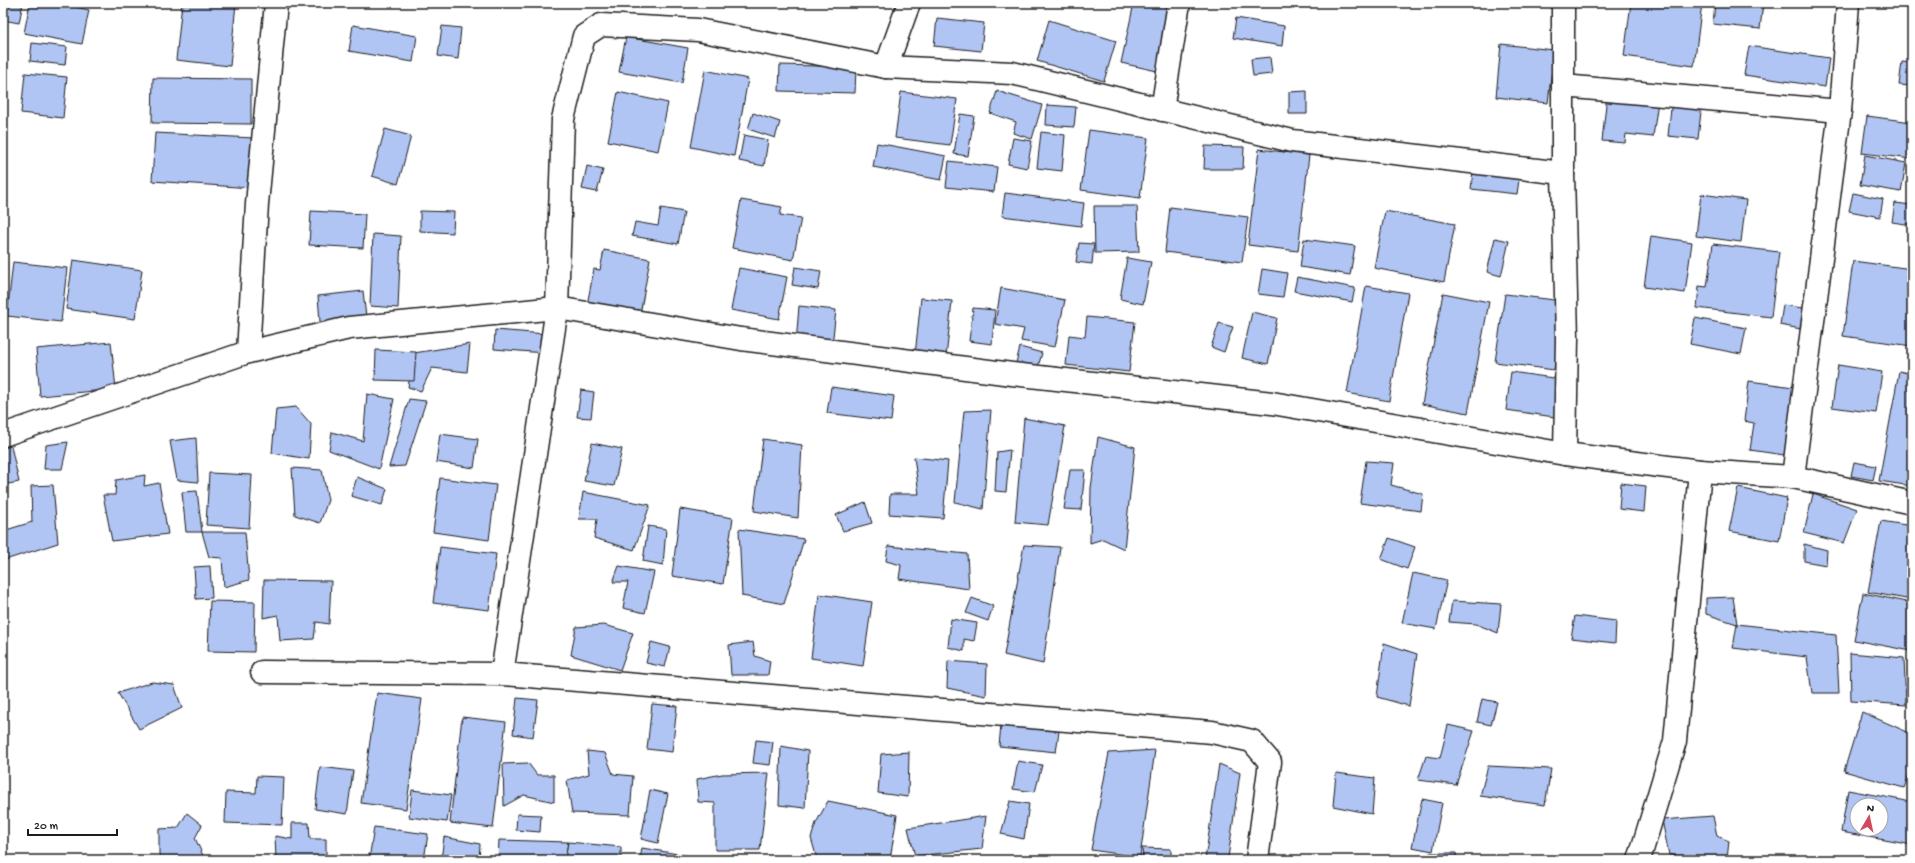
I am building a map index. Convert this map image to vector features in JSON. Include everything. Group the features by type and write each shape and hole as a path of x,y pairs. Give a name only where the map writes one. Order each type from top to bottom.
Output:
{"street":[{"path":"248,352 257,204 276,3"},
{"path":"886,67 909,3"},
{"path":"1162,110 1179,3"},
{"path":"1563,3 1563,173 1567,338 1565,454"},
{"path":"1793,477 1840,111 1848,3"},
{"path":"502,674 558,308 563,119 584,36 601,25 698,30 886,67 1012,73 1292,141 1563,173"},
{"path":"1563,86 1840,111"},
{"path":"3,436 248,352 349,328 558,308 741,339 1012,374 1272,403 1565,454 1700,472 1793,477 1912,503"},
{"path":"1639,860 1675,741 1700,472"},
{"path":"262,672 502,674 1212,732 1252,741 1270,762 1257,860"}],"building":[{"path":"3,3 23,3 19,23 3,20"},
{"path":"30,3 58,3 89,10 82,44 24,33"},
{"path":"182,3 236,3 230,66 176,60"},
{"path":"1134,3 1181,3 1166,73 1121,63"},
{"path":"1631,3 1702,3 1694,66 1624,56"},
{"path":"1715,3 1763,3 1760,29 1713,24"},
{"path":"937,18 984,23 981,51 934,46"},
{"path":"1236,18 1284,26 1282,46 1233,38"},
{"path":"1049,20 1116,41 1104,81 1037,61"},
{"path":"353,25 417,36 413,62 349,51"},
{"path":"442,26 461,28 458,59 438,56"},
{"path":"626,37 688,48 682,83 619,72"},
{"path":"32,43 67,47 65,65 30,61"},
{"path":"1501,44 1554,50 1548,103 1496,97"},
{"path":"1749,46 1829,58 1825,87 1744,75"},
{"path":"1270,57 1272,74 1253,76 1251,59"},
{"path":"1902,62 1912,63 1912,86 1899,85"},
{"path":"780,65 856,67 855,93 779,91"},
{"path":"705,70 748,79 734,156 691,147"},
{"path":"25,73 67,77 63,118 21,113"},
{"path":"153,78 251,79 251,124 152,123"},
{"path":"997,91 1042,105 1032,139 1013,133 1016,122 990,113"},
{"path":"1307,91 1307,114 1289,114 1289,92"},
{"path":"618,92 668,103 658,151 608,141"},
{"path":"901,92 957,99 950,145 895,138"},
{"path":"1607,95 1658,101 1653,137 1626,134 1625,143 1602,141"},
{"path":"1672,99 1702,102 1698,139 1668,136"},
{"path":"1047,105 1076,107 1074,127 1046,125"},
{"path":"753,113 780,122 775,138 748,129"},
{"path":"960,114 974,116 968,156 954,154"},
{"path":"1867,116 1912,122 1912,159 1862,153"},
{"path":"385,129 411,136 398,184 372,176"},
{"path":"1089,130 1148,138 1140,198 1081,190"},
{"path":"1041,132 1065,135 1062,171 1037,168"},
{"path":"155,133 254,138 251,188 152,181"},
{"path":"744,135 768,140 764,166 739,161"},
{"path":"1013,138 1032,141 1027,168 1008,164"},
{"path":"877,143 946,156 941,180 873,167"},
{"path":"1205,146 1244,147 1243,169 1204,169"},
{"path":"1259,149 1309,155 1298,251 1248,245"},
{"path":"1865,155 1906,163 1901,192 1860,185"},
{"path":"949,161 997,167 994,192 946,187"},
{"path":"1474,161 1521,166 1517,194 1471,189"},
{"path":"587,166 603,170 597,192 582,189"},
{"path":"1005,193 1084,203 1081,226 1002,216"},
{"path":"1853,193 1883,199 1880,217 1849,211"},
{"path":"1701,194 1746,200 1741,242 1696,236"},
{"path":"741,200 782,207 780,215 801,218 793,260 732,248"},
{"path":"1895,203 1912,205 1912,225 1892,222"},
{"path":"1094,206 1137,206 1139,252 1095,253"},
{"path":"1170,207 1248,217 1242,262 1165,252"},
{"path":"661,208 684,212 678,244 632,236 635,222 658,226"},
{"path":"311,211 365,214 363,248 309,245"},
{"path":"420,211 454,212 453,233 420,231"},
{"path":"1385,211 1455,224 1444,282 1374,268"},
{"path":"373,234 401,236 398,308 370,306"},
{"path":"1651,236 1692,242 1685,293 1644,287"},
{"path":"1495,238 1509,241 1501,276 1487,272"},
{"path":"1304,239 1355,246 1350,275 1300,267"},
{"path":"1079,243 1094,244 1092,264 1076,262"},
{"path":"1713,244 1779,252 1771,317 1697,308 1699,286 1707,287"},
{"path":"604,250 650,259 640,315 587,305 594,269 600,270"},
{"path":"1127,258 1151,262 1143,304 1120,299"},
{"path":"73,260 142,270 135,319 66,309"},
{"path":"1853,261 1912,269 1912,346 1843,336"},
{"path":"13,262 67,268 61,322 7,316"},
{"path":"795,267 821,271 818,289 792,285"},
{"path":"739,268 787,277 779,319 731,310"},
{"path":"1262,269 1287,273 1283,297 1258,294"},
{"path":"1297,277 1355,288 1352,302 1294,291"},
{"path":"1366,286 1408,293 1389,401 1347,393"},
{"path":"1001,288 1065,300 1055,347 1021,341 1024,329 995,324"},
{"path":"363,291 366,317 320,322 318,296"},
{"path":"1443,293 1489,302 1468,413 1422,404"},
{"path":"1505,294 1563,301 1554,370 1495,362"},
{"path":"921,298 952,301 946,358 915,355"},
{"path":"1783,305 1815,310 1811,331 1780,325"},
{"path":"799,306 836,310 832,346 796,343"},
{"path":"973,308 995,310 992,344 969,341"},
{"path":"1252,312 1277,318 1268,364 1242,358"},
{"path":"1087,317 1135,322 1129,372 1066,365 1069,335 1085,337"},
{"path":"1695,318 1746,328 1741,354 1690,344"},
{"path":"1219,323 1233,327 1224,352 1211,347"},
{"path":"495,330 558,335 557,354 494,349"},
{"path":"111,342 116,389 40,396 36,349"},
{"path":"470,344 467,372 432,368 421,391 408,387 414,353"},
{"path":"1020,347 1042,353 1036,374 1015,367"},
{"path":"376,350 416,352 414,381 375,380"},
{"path":"1838,365 1882,372 1876,413 1832,407"},
{"path":"1899,371 1912,374 1912,486 1879,481"},
{"path":"1511,372 1574,381 1568,419 1506,410"},
{"path":"1749,381 1801,388 1791,456 1750,450 1754,423 1744,421"},
{"path":"831,387 894,396 891,421 827,413"},
{"path":"581,390 594,392 591,418 577,417"},
{"path":"367,394 394,399 379,469 329,450 332,432 363,441"},
{"path":"409,399 426,401 405,466 389,467"},
{"path":"296,407 311,424 309,459 272,453 276,409"},
{"path":"991,410 983,509 955,502 964,411"},
{"path":"1024,418 1065,426 1048,525 1015,522"},
{"path":"440,434 478,439 474,468 436,462"},
{"path":"1098,437 1135,447 1124,549 1103,539 1090,543 1091,488"},
{"path":"196,438 198,482 177,480 170,441"},
{"path":"763,439 802,445 798,518 754,511"},
{"path":"68,442 62,469 44,469 46,445"},
{"path":"592,443 622,449 614,486 584,481"},
{"path":"11,446 19,482 3,485 3,448"},
{"path":"1010,450 1006,492 995,491 997,452"},
{"path":"914,457 948,461 943,518 889,514 890,494 919,494"},
{"path":"1366,461 1394,463 1391,485 1423,494 1421,511 1360,503"},
{"path":"1854,462 1876,466 1873,480 1851,476"},
{"path":"292,468 322,470 328,500 320,523 295,515"},
{"path":"1070,470 1085,470 1081,510 1064,509"},
{"path":"209,473 252,475 249,528 206,525"},
{"path":"145,475 144,486 159,483 168,534 112,541 103,495 115,495 116,480"},
{"path":"357,477 387,489 382,505 351,496"},
{"path":"440,478 496,485 489,540 433,532"},
{"path":"1621,483 1646,486 1644,512 1619,509"},
{"path":"53,485 58,543 5,560 3,531 32,522 31,486"},
{"path":"1738,488 1787,498 1779,541 1729,531"},
{"path":"197,491 202,532 186,532 182,492"},
{"path":"583,492 650,505 634,550 594,538 597,519 579,519"},
{"path":"1813,494 1857,509 1844,543 1804,533"},
{"path":"865,502 872,523 843,531 836,515"},
{"path":"680,509 733,518 723,584 672,576"},
{"path":"1881,521 1912,526 1912,600 1868,592"},
{"path":"648,526 666,529 663,565 643,561"},
{"path":"739,529 804,539 784,604 742,596"},
{"path":"202,532 245,532 249,580 224,587 222,558 209,557"},
{"path":"1389,538 1415,547 1407,569 1381,559"},
{"path":"1804,544 1827,550 1826,565 1804,561"},
{"path":"1024,545 1060,547 1043,664 1004,655"},
{"path":"888,546 967,554 969,589 899,579 901,565 886,561"},
{"path":"440,547 496,554 489,610 433,603"},
{"path":"210,566 212,598 196,599 194,567"},
{"path":"619,566 654,572 645,613 623,608 628,582 613,582"},
{"path":"1413,573 1447,580 1436,629 1402,623"},
{"path":"264,580 331,581 329,624 316,622 314,639 280,641 278,615 263,618"},
{"path":"1863,593 1912,603 1911,651 1854,640"},
{"path":"819,594 872,602 863,666 811,658"},
{"path":"1733,597 1737,624 1706,614 1706,598"},
{"path":"972,598 993,606 988,621 966,613"},
{"path":"210,601 255,602 254,652 208,651"},
{"path":"1452,601 1501,604 1498,633 1476,624 1449,622"},
{"path":"1575,616 1616,621 1615,643 1571,638"},
{"path":"951,619 977,623 974,641 964,639 964,651 948,647"},
{"path":"1737,624 1836,635 1839,693 1812,693 1807,657 1733,648"},
{"path":"604,625 633,633 620,670 571,655 576,627"},
{"path":"651,642 670,647 665,667 646,663"},
{"path":"753,642 755,656 770,661 768,675 731,675 729,645"},
{"path":"1384,643 1417,654 1409,706 1377,697"},
{"path":"1850,653 1904,658 1906,705 1851,701"},
{"path":"948,661 987,664 986,696 947,688"},
{"path":"152,682 174,685 182,708 139,729 118,693"},
{"path":"377,693 422,699 406,809 361,803"},
{"path":"517,698 538,700 533,737 513,734"},
{"path":"1482,699 1497,702 1491,725 1477,722"},
{"path":"652,704 677,706 672,752 647,749"},
{"path":"1862,712 1912,734 1912,768 1904,788 1844,771"},
{"path":"462,717 506,722 493,828 450,823"},
{"path":"1001,725 1059,731 1056,752 999,746"},
{"path":"1448,725 1474,731 1456,785 1418,780 1426,756 1440,758"},
{"path":"756,740 773,742 770,765 753,763"},
{"path":"781,746 808,751 805,808 779,805"},
{"path":"1155,750 1140,857 1091,850 1109,753"},
{"path":"587,751 605,753 613,774 633,776 630,815 572,813 567,780 589,774"},
{"path":"909,752 908,797 878,793 881,754"},
{"path":"3,759 5,779 3,779"},
{"path":"1018,761 1042,765 1035,792 1013,789"},
{"path":"528,763 537,775 554,775 554,802 524,795 504,806 503,764"},
{"path":"1219,764 1240,773 1228,858 1221,860 1205,860"},
{"path":"1488,766 1551,769 1545,805 1480,796"},
{"path":"320,767 353,771 347,814 315,809"},
{"path":"769,773 760,850 715,850 715,803 698,802 697,779 722,774"},
{"path":"1336,773 1375,778 1372,814 1333,806"},
{"path":"257,776 284,777 282,825 225,823 226,792 256,793"},
{"path":"412,790 451,795 447,822 409,817"},
{"path":"650,790 668,794 658,843 641,839"},
{"path":"1848,790 1885,797 1849,797 1849,833 1841,832"},
{"path":"1889,798 1912,802 1912,845 1868,837 1889,837"},
{"path":"1422,799 1442,803 1433,851 1412,847"},
{"path":"828,801 897,815 890,860 817,859 811,838 816,823"},
{"path":"1010,801 1029,804 1024,839 1001,834"},
{"path":"187,813 202,825 195,838 205,860 163,860 159,854 159,829 178,828"},
{"path":"517,814 541,815 540,832 516,830"},
{"path":"986,816 982,849 915,856 908,828"},
{"path":"1713,816 1717,836 1729,841 1727,859 1669,855 1662,820"},
{"path":"292,823 309,823 310,839 326,839 326,860 276,860 275,836 292,839"},
{"path":"374,827 428,834 424,860 369,860"},
{"path":"444,837 480,844 479,860 441,860"},
{"path":"499,840 568,842 565,860 498,860"},
{"path":"568,842 621,847 621,860 565,860"},
{"path":"642,848 702,858 702,860 640,860"},
{"path":"1142,848 1171,849 1171,860 1143,860"},
{"path":"1430,853 1456,853 1457,860 1423,860"}]}
